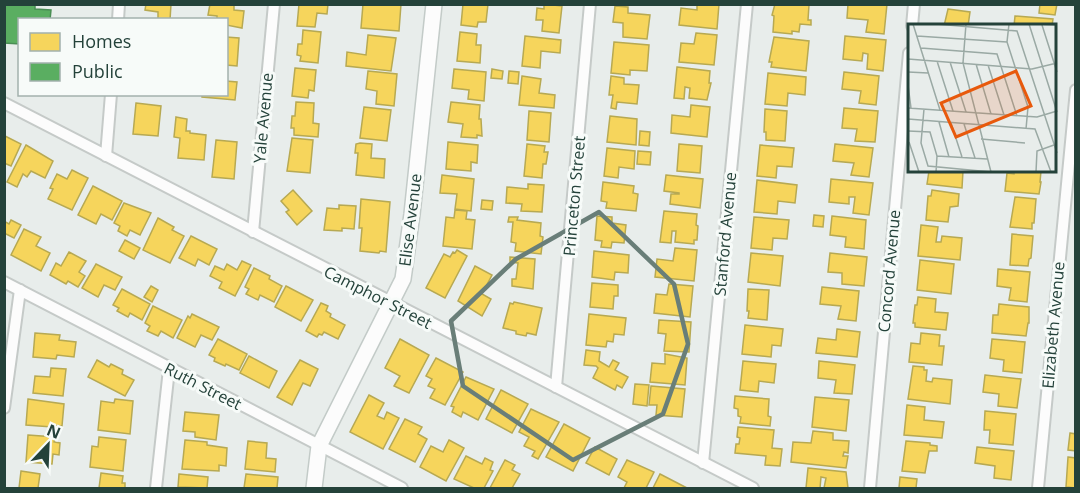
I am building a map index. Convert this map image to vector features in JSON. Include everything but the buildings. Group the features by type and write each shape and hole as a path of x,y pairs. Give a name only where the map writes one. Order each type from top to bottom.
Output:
{"street":[{"name":"Yale Avenue","path":"253,232 274,4"},
{"name":"Elise Avenue","path":"314,489 320,446 403,279 434,4"},
{"name":"Princeton Street","path":"556,387 590,4"},
{"name":"Stanford Avenue","path":"703,463 747,4"},
{"path":"912,24 914,4"},
{"name":"Concord Avenue","path":"870,489 908,64"},
{"name":"Elizabeth Avenue","path":"1038,489 1076,90"},
{"path":"106,156 111,96"},
{"name":"Camphor Street","path":"4,104 753,489"},
{"name":"Ruth Street","path":"4,282 402,489"},
{"path":"4,408 20,290"},
{"path":"156,489 170,369"}],"highlighted area":[{"path":"599,212 674,284 688,344 663,414 573,460 463,386 451,321 516,259"}]}
